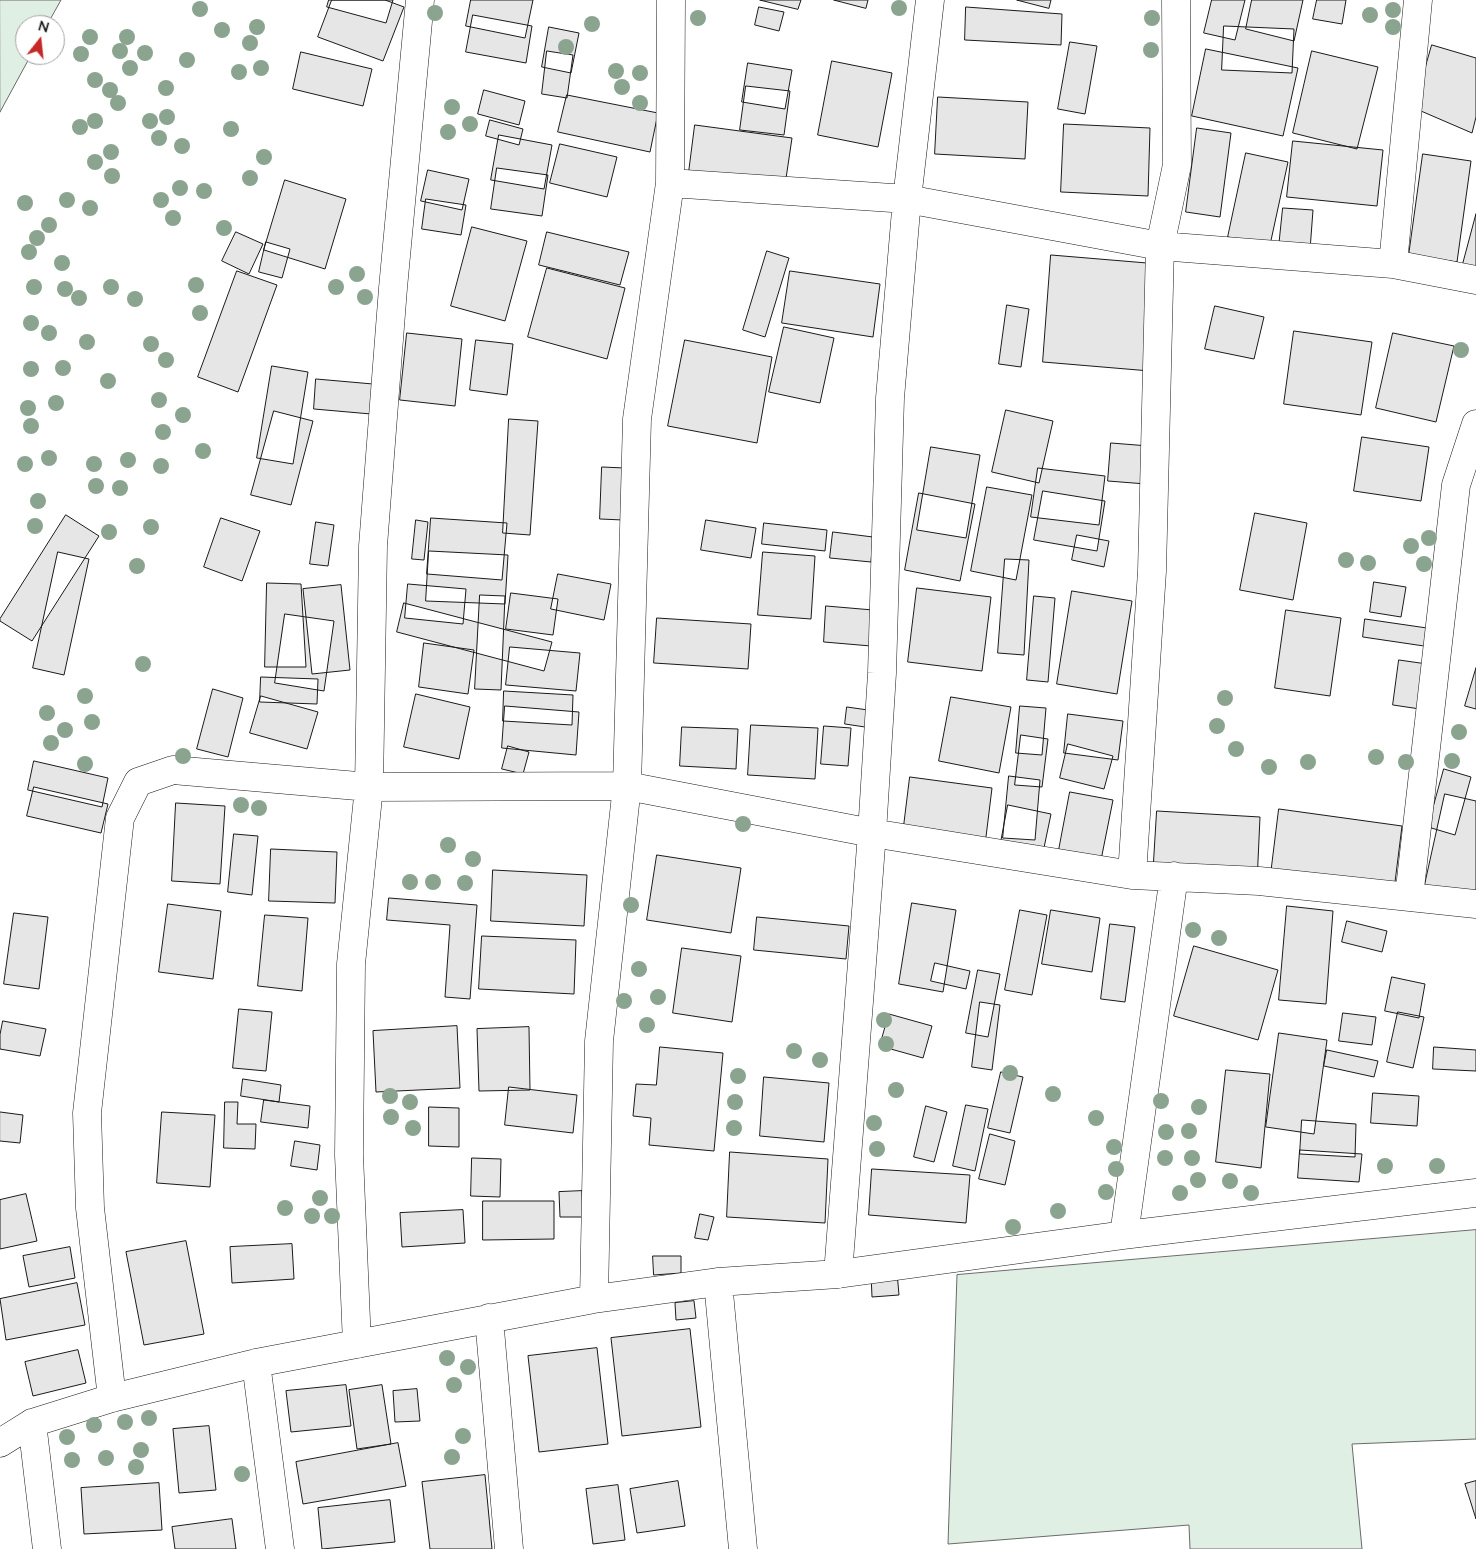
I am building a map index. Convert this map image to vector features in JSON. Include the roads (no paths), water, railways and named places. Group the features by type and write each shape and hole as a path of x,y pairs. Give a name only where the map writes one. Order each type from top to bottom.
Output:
{"street":[{"path":"357,1344 350,1155 351,964 369,787 373,546 393,288 420,0"},
{"path":"594,1299 599,1041 627,786 638,419 670,183 671,0"},
{"path":"838,1274 872,833 882,673 890,398 907,198 930,0"},
{"path":"1132,875 1152,571 1160,246 1177,165 1176,0"},
{"path":"1393,264 1418,0"},
{"path":"670,183 907,198 1160,246 1393,264 1476,280"},
{"path":"1409,897 1456,485 1476,424"},
{"path":"112,1398 90,1208 87,1112 120,818 138,782 172,770 369,787 627,786 872,833 1132,875 1259,881 1476,904"},
{"path":"1124,1235 1174,876"},
{"path":"0,1443 32,1423 112,1398 256,1363 594,1299 718,1282 838,1274 1124,1235 1476,1193"},
{"path":"718,1282 743,1549"},
{"path":"489,1318 509,1549"},
{"path":"256,1363 280,1549"},
{"path":"32,1423 47,1549"}]}
